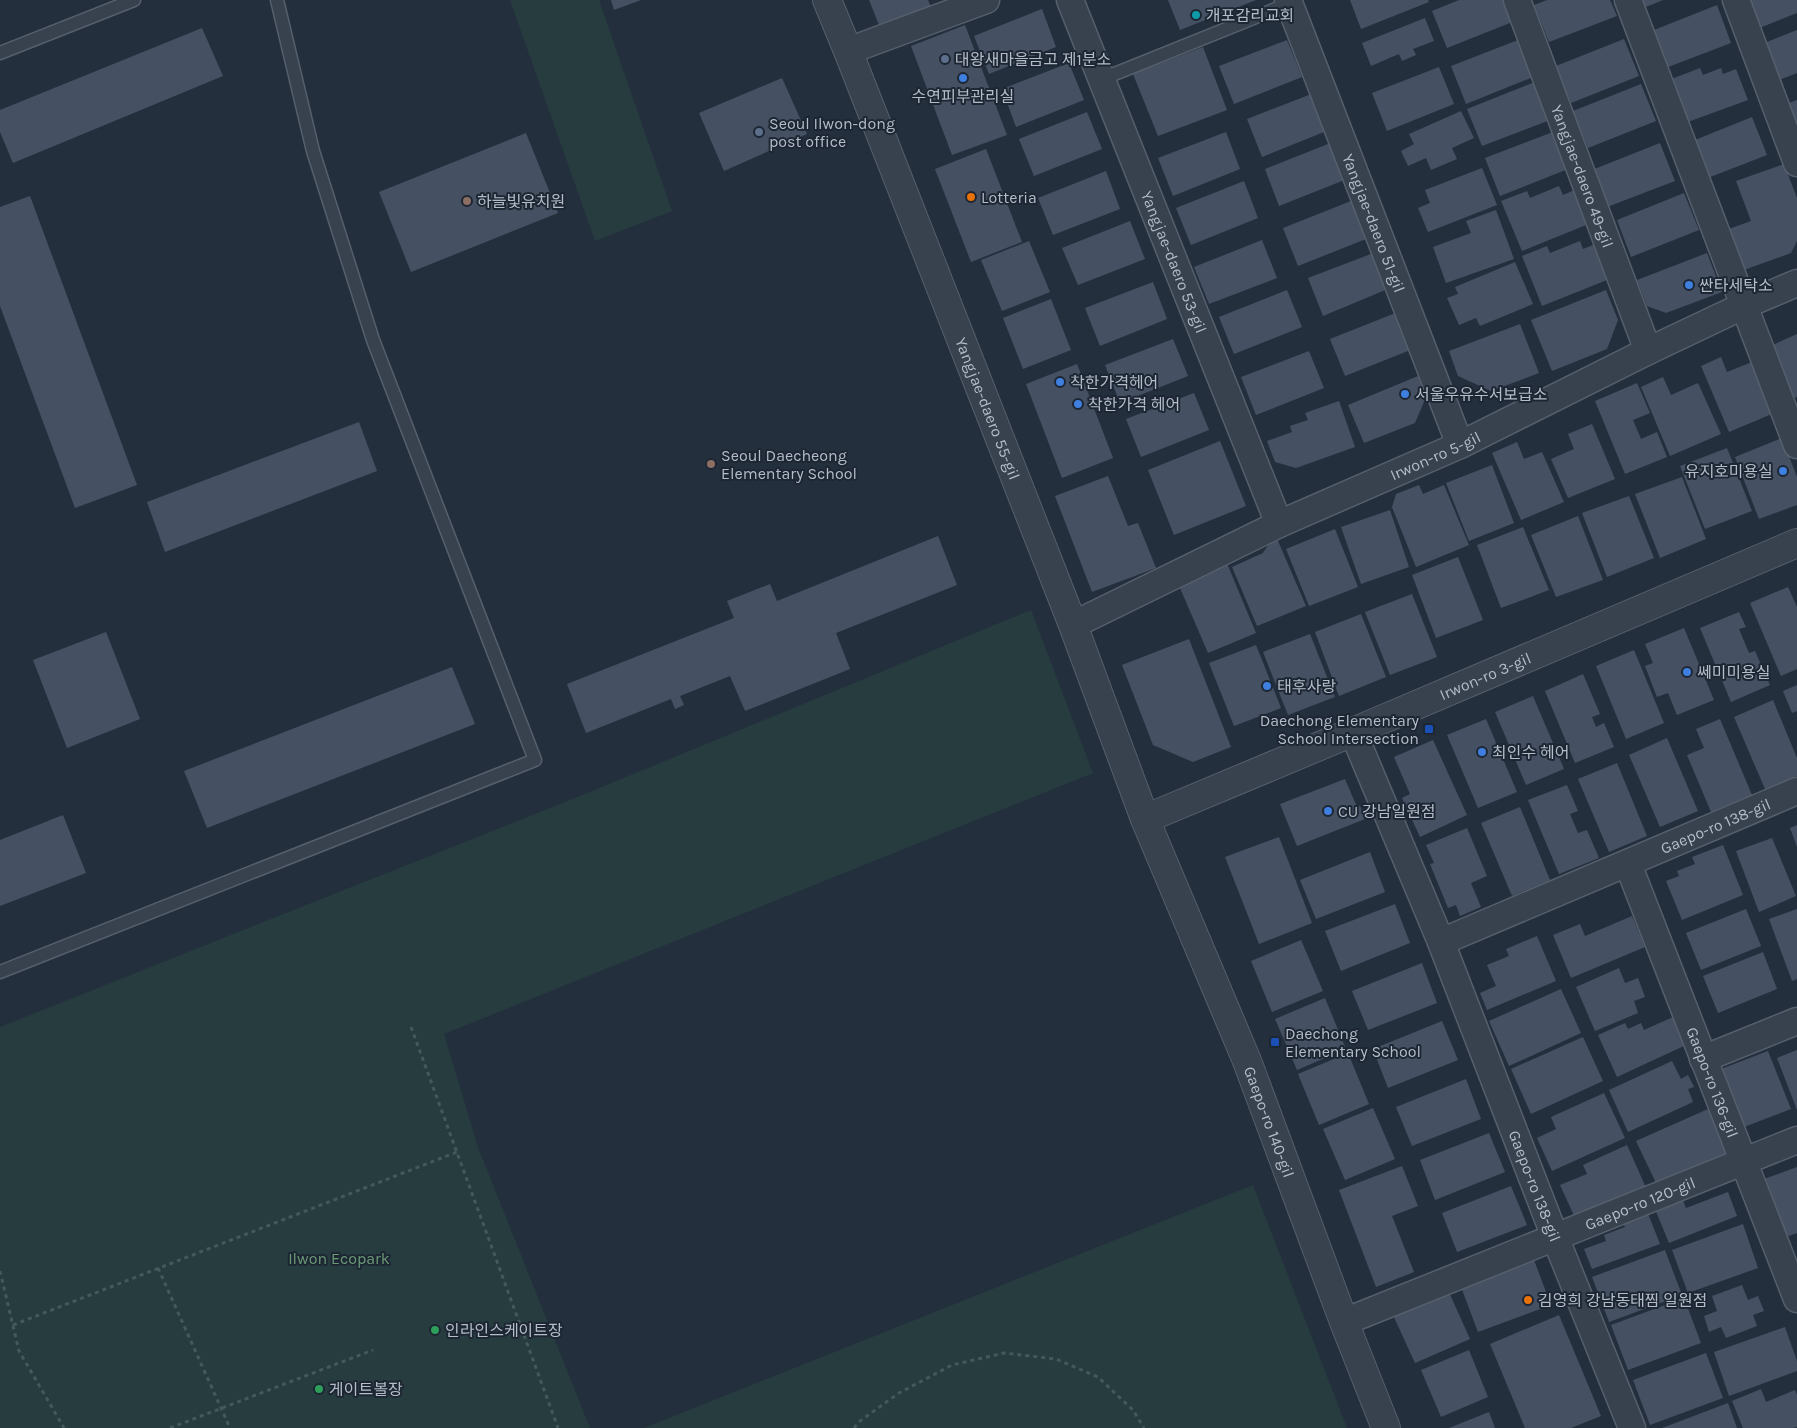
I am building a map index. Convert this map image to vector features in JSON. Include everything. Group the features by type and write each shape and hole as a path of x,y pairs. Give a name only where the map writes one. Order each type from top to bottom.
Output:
{"street":[{"name":"Yangjae-daero 55-gil","path":"826,0 848,51 1073,625 1145,819"},
{"path":"848,51 986,0"},
{"name":"Yangjae-daero 53-gil","path":"1070,0 1279,524"},
{"name":"Yangjae-daero 49-gil","path":"1517,0 1648,351"},
{"path":"1628,0 1797,445"},
{"path":"1736,0 1797,162"},
{"name":"Yangjae-daero 51-gil","path":"1292,1 1460,445"},
{"name":"Irwon-ro 5-gil","path":"1073,625 1279,524 1460,445 1648,351 1745,305 1797,283"},
{"name":"Irwon-ro 3-gil","path":"1145,819 1797,543"},
{"name":"Gaepo-ro 138-gil","path":"1353,732 1440,942 1632,1428"},
{"name":"Gaepo-ro 138-gil","path":"1440,942 1797,791"},
{"name":"Gaepo-ro 140-gil","path":"1145,819 1247,1060 1344,1322 1386,1428"},
{"name":"Gaepo-ro 136-gil","path":"1628,864 1743,1161 1789,1256 1797,1299"},
{"path":"1703,1059 1797,1021"},
{"name":"Gaepo-ro 120-gil","path":"1344,1322 1797,1140"}],"lane":[{"path":"0,53 134,0"},
{"path":"0,972 535,760 373,340 312,151 277,0"},
{"path":"1102,79 1292,1"}],"path":[{"path":"411,1028 558,1428"},
{"path":"13,1325 457,1152"},
{"path":"158,1268 230,1428"},
{"path":"0,1272 19,1351 64,1428"},
{"path":"170,1428 373,1350"},
{"path":"854,1428 860,1421 899,1393 952,1365 1004,1353 1056,1359 1098,1377 1133,1410 1144,1428"}],"green space":[{"path":"510,0 599,0 672,211 595,241"},
{"name":"Ilwon Ecopark","path":"1031,610 1093,773 444,1034 478,1147 590,1428 0,1428 0,1027 580,796"},
{"path":"1253,1185 1347,1428 644,1428"}],"building":[{"path":"611,0 641,0 614,10"},
{"path":"869,0 928,0 932,10 881,30"},
{"name":"개포감리교회","path":"1168,0 1256,0 1180,30"},
{"path":"1350,0 1428,0 1429,2 1361,29"},
{"path":"1459,0 1507,0 1515,21 1447,48 1432,11"},
{"path":"1547,0 1610,0 1617,16 1549,42 1534,5"},
{"path":"1638,0 1663,0 1641,9"},
{"path":"1741,0 1797,0 1797,13 1752,31"},
{"path":"1717,5 1731,43 1663,69 1649,32"},
{"path":"1042,9 1056,47 989,74 974,36"},
{"path":"1425,18 1434,41 1413,49 1416,55 1402,61 1399,54 1371,66 1362,43"},
{"path":"965,25 1007,135 952,155 911,46"},
{"path":"202,28 223,76 13,163 0,132 0,110"},
{"path":"1797,30 1797,73 1777,81 1762,44"},
{"path":"1624,39 1639,76 1571,103 1556,66"},
{"path":"1287,40 1302,77 1234,104 1219,66"},
{"path":"1518,40 1533,77 1466,104 1451,66"},
{"path":"1203,47 1227,110 1158,136 1133,74"},
{"path":"1069,63 1084,100 1016,127 1002,89"},
{"path":"1439,67 1454,104 1387,131 1372,93"},
{"path":"1700,68 1703,75 1721,68 1723,74 1736,69 1748,100 1685,123 1669,80"},
{"path":"782,78 807,134 724,171 699,113"},
{"path":"1535,82 1550,120 1482,146 1467,109"},
{"path":"1641,84 1656,121 1588,148 1573,111"},
{"path":"1314,93 1329,130 1262,157 1247,119"},
{"path":"1797,100 1797,136 1784,105"},
{"path":"1461,111 1474,138 1452,148 1457,159 1431,170 1426,158 1408,166 1401,151 1414,144 1409,134"},
{"path":"1087,112 1102,149 1034,176 1019,139"},
{"path":"1752,117 1767,155 1700,181 1685,144"},
{"path":"1226,132 1240,169 1173,196 1158,158"},
{"path":"1553,132 1568,169 1500,196 1485,158"},
{"path":"526,133 558,213 411,272 379,192"},
{"path":"1333,142 1347,179 1279,206 1265,169"},
{"path":"1660,143 1675,181 1607,207 1592,170"},
{"path":"986,149 1022,242 971,262 935,169"},
{"path":"1784,164 1797,198 1797,241 1791,253 1741,271 1726,230 1751,221 1736,181"},
{"path":"1482,168 1497,205 1428,232 1418,208 1430,203 1425,190"},
{"path":"1106,171 1120,209 1053,235 1038,198"},
{"path":"1244,181 1258,218 1191,245 1176,208"},
{"path":"1559,186 1563,195 1577,189 1591,223 1522,251 1501,201 1527,191 1530,198"},
{"path":"1684,193 1699,230 1631,257 1617,220"},
{"path":"30,196 137,485 75,508 0,306 0,207"},
{"path":"1351,201 1366,239 1298,266 1283,228"},
{"path":"1496,210 1514,259 1446,283 1433,247 1471,233 1466,221"},
{"path":"1130,221 1145,259 1078,285 1062,248"},
{"path":"1262,240 1277,278 1209,304 1194,267"},
{"path":"1029,241 1050,292 1002,311 981,260"},
{"path":"1580,241 1583,249 1598,243 1612,278 1542,306 1522,256 1547,246 1550,253"},
{"path":"1376,252 1390,288 1323,316 1308,278"},
{"path":"1707,253 1722,292 1666,313 1647,306 1637,280"},
{"path":"1515,262 1533,304 1480,326 1476,318 1459,325 1447,298 1458,294 1455,287"},
{"path":"1153,282 1167,319 1100,346 1085,308"},
{"path":"1287,290 1302,327 1234,354 1219,317"},
{"path":"1606,290 1618,320 1607,349 1552,371 1531,320"},
{"path":"1051,299 1071,350 1023,369 1003,318"},
{"path":"1398,312 1413,349 1345,376 1330,339"},
{"path":"1520,324 1539,373 1491,391 1458,376 1449,351"},
{"path":"1797,334 1797,397 1788,401 1766,348"},
{"path":"1173,339 1188,376 1120,403 1105,365"},
{"path":"1309,351 1324,388 1256,415 1241,377"},
{"path":"1721,357 1727,372 1757,360 1779,411 1729,432 1701,366"},
{"path":"1077,364 1113,458 1062,478 1026,384"},
{"path":"1418,376 1426,397 1415,423 1364,443 1348,405"},
{"path":"1663,377 1671,395 1698,383 1721,434 1670,456 1641,387"},
{"path":"1637,383 1650,413 1633,420 1641,439 1657,432 1667,457 1625,474 1595,401"},
{"path":"1194,393 1209,430 1141,457 1126,419"},
{"path":"1339,401 1355,447 1296,468 1275,462 1267,441 1292,432 1290,426 1308,420 1305,413"},
{"path":"359,422 377,471 165,552 147,502"},
{"path":"1592,424 1615,479 1568,498 1551,459 1574,449 1568,434"},
{"path":"1782,438 1797,477 1797,505 1759,519 1735,457"},
{"path":"1220,441 1246,506 1174,535 1148,470"},
{"path":"1517,442 1524,459 1542,452 1564,502 1521,520 1492,453"},
{"path":"1727,448 1752,511 1705,529 1680,466"},
{"path":"1492,465 1514,523 1469,541 1446,483"},
{"path":"1108,476 1128,526 1138,523 1156,568 1092,592 1055,496"},
{"path":"1682,477 1706,539 1660,558 1635,494"},
{"path":"1419,485 1423,494 1444,485 1469,545 1416,567 1392,507 1396,494"},
{"path":"1629,496 1654,558 1607,577 1582,513"},
{"path":"1390,510 1409,567 1361,584 1341,527"},
{"path":"1578,516 1603,580 1556,597 1531,535"},
{"path":"1523,527 1549,590 1501,608 1477,545"},
{"path":"1335,529 1358,587 1309,606 1286,549"},
{"path":"1275,534 1306,606 1257,626 1232,567 1263,553"},
{"path":"938,536 957,585 836,633 850,669 745,711 730,676 680,696 684,705 675,709 671,699 586,733 567,684 734,618 727,601 770,584 777,601"},
{"path":"1458,557 1483,620 1436,638 1412,575"},
{"path":"1226,561 1256,633 1208,653 1177,581"},
{"path":"1788,587 1797,607 1797,669 1781,676 1750,603"},
{"path":"1412,594 1437,657 1390,675 1365,612"},
{"path":"1739,612 1746,627 1739,629 1749,653 1755,651 1770,685 1731,702 1700,628"},
{"path":"1361,614 1386,677 1339,696 1315,632"},
{"path":"1684,628 1714,700 1677,715 1668,693 1657,697 1645,666 1653,663 1645,644"},
{"path":"106,632 140,719 67,748 33,660"},
{"path":"1310,634 1335,697 1288,715 1263,652"},
{"path":"1189,639 1231,747 1193,762 1153,745 1122,665"},
{"path":"1256,645 1281,708 1234,726 1209,663"},
{"path":"1634,650 1664,723 1626,739 1596,666"},
{"path":"452,667 475,724 207,828 184,771"},
{"path":"1583,674 1600,714 1592,717 1596,727 1604,723 1614,747 1575,763 1545,691"},
{"path":"1797,685 1797,711 1792,713 1783,691"},
{"path":"1533,696 1564,769 1526,785 1495,712"},
{"path":"1773,700 1797,758 1797,776 1765,789 1734,717"},
{"path":"1486,719 1517,792 1478,808 1447,735"},
{"path":"1720,719 1752,795 1711,812 1687,755 1704,748 1696,729"},
{"path":"1667,738 1698,811 1660,827 1629,755"},
{"path":"1433,740 1467,815 1420,837 1402,798 1410,794 1394,757"},
{"path":"1617,763 1647,836 1609,852 1578,779"},
{"path":"1345,779 1357,807 1360,806 1365,819 1297,846 1280,804"},
{"path":"1567,785 1578,811 1570,814 1578,833 1587,830 1599,858 1559,874 1528,800"},
{"path":"1520,807 1550,880 1512,896 1481,823"},
{"path":"63,815 86,873 0,906 0,840"},
{"path":"1797,825 1797,847 1790,828"},
{"path":"1467,828 1487,876 1471,883 1481,907 1460,916 1456,905 1448,908 1430,864 1434,863 1426,845"},
{"path":"1279,837 1312,923 1259,944 1225,857"},
{"path":"1772,838 1796,896 1759,912 1736,851"},
{"path":"1723,845 1743,895 1682,920 1666,881 1679,876 1677,871 1695,864 1692,857"},
{"path":"1370,852 1385,892 1316,919 1300,880"},
{"path":"1395,904 1410,943 1341,971 1325,931"},
{"path":"1746,909 1761,946 1701,970 1686,933"},
{"path":"1797,909 1797,979 1792,981 1769,919"},
{"path":"1632,916 1645,947 1571,978 1553,935 1580,924 1585,936"},
{"path":"1537,936 1556,981 1487,1010 1480,993 1496,986 1487,965 1509,956 1506,949"},
{"path":"1301,940 1323,991 1272,1012 1251,961"},
{"path":"1763,952 1777,989 1718,1013 1703,976"},
{"path":"1422,963 1437,1003 1368,1030 1352,991"},
{"path":"1619,968 1625,983 1638,978 1645,997 1634,1001 1638,1013 1595,1031 1576,987"},
{"path":"1561,989 1581,1033 1509,1066 1489,1021"},
{"path":"1325,998 1346,1049 1297,1070 1275,1019"},
{"path":"1673,1017 1686,1045 1617,1077 1598,1035 1625,1023 1628,1029 1641,1023 1644,1030"},
{"path":"1442,1021 1458,1060 1388,1088 1373,1049"},
{"path":"1583,1037 1603,1081 1531,1114 1511,1069"},
{"path":"1797,1050 1797,1110 1777,1058"},
{"path":"1768,1051 1791,1109 1744,1127 1721,1069"},
{"path":"1348,1053 1369,1104 1319,1125 1298,1074"},
{"path":"1672,1061 1681,1079 1688,1075 1694,1087 1688,1089 1693,1102 1628,1132 1609,1090"},
{"path":"1466,1079 1481,1119 1412,1146 1396,1107"},
{"path":"1604,1093 1625,1138 1552,1171 1537,1138 1556,1129 1551,1117"},
{"path":"1373,1108 1395,1159 1345,1180 1323,1129"},
{"path":"1708,1109 1728,1153 1657,1185 1636,1141"},
{"path":"1489,1133 1505,1172 1435,1200 1420,1160"},
{"path":"1627,1145 1647,1190 1576,1220 1560,1185 1587,1174 1583,1165"},
{"path":"1402,1166 1418,1206 1392,1216 1414,1272 1376,1287 1339,1190"},
{"path":"1797,1167 1797,1233 1786,1237 1764,1179"},
{"path":"1511,1186 1527,1225 1457,1252 1442,1213"},
{"path":"1728,1192 1737,1216 1669,1243 1655,1209 1682,1198 1686,1208"},
{"path":"1647,1211 1660,1244 1592,1269 1584,1249 1606,1241 1604,1235 1625,1227 1622,1220"},
{"path":"1743,1224 1758,1268 1688,1293 1672,1250"},
{"path":"1665,1250 1682,1295 1609,1322 1592,1277"},
{"path":"1534,1260 1551,1305 1478,1332 1461,1287"},
{"path":"1742,1285 1748,1300 1758,1296 1764,1311 1753,1315 1757,1326 1726,1338 1721,1327 1709,1332 1704,1316 1717,1311 1712,1296"},
{"path":"1448,1290 1470,1339 1415,1363 1393,1315"},
{"path":"1684,1298 1701,1343 1628,1370 1611,1325"},
{"path":"1559,1315 1601,1416 1571,1428 1525,1428 1490,1344"},
{"path":"1785,1327 1797,1361 1797,1371 1729,1396 1714,1352"},
{"path":"1469,1350 1488,1397 1441,1417 1421,1370"},
{"path":"1706,1353 1723,1398 1650,1425 1633,1380"},
{"path":"1761,1389 1766,1402 1795,1390 1797,1395 1797,1427 1743,1428 1732,1401"},
{"path":"1728,1403 1737,1428 1662,1428"},
{"path":"1489,1412 1495,1428 1449,1428"}],"place":[{"name":"개포감리교회","path":"1196,15"},
{"name":"대왕새마을금고 제1분소","path":"945,59"},
{"name":"수연피부관리실","path":"963,78"},
{"name":"Seoul Ilwon-dong post office","path":"759,132"},
{"name":"Lotteria","path":"971,197"},
{"name":"하늘빛유치원","path":"467,201"},
{"name":"싼타세탁소","path":"1689,285"},
{"name":"착한가격헤어","path":"1060,382"},
{"name":"서울우유수서보급소","path":"1405,394"},
{"name":"착한가격 헤어","path":"1078,404"},
{"name":"Seoul Daecheong Elementary School","path":"711,464"},
{"name":"유지호미용실","path":"1783,471"},
{"name":"쎄미미용실","path":"1687,672"},
{"name":"태후사랑","path":"1267,686"},
{"name":"Daechong Elementary School Intersection","path":"1429,729"},
{"name":"최인수 헤어","path":"1482,752"},
{"name":"CU 강남일원점","path":"1328,811"},
{"name":"Daechong Elementary School","path":"1275,1042"},
{"name":"김영희 강남동태찜 일원점","path":"1528,1300"},
{"name":"인라인스케이트장","path":"435,1330"},
{"name":"게이트볼장","path":"319,1389"}]}
